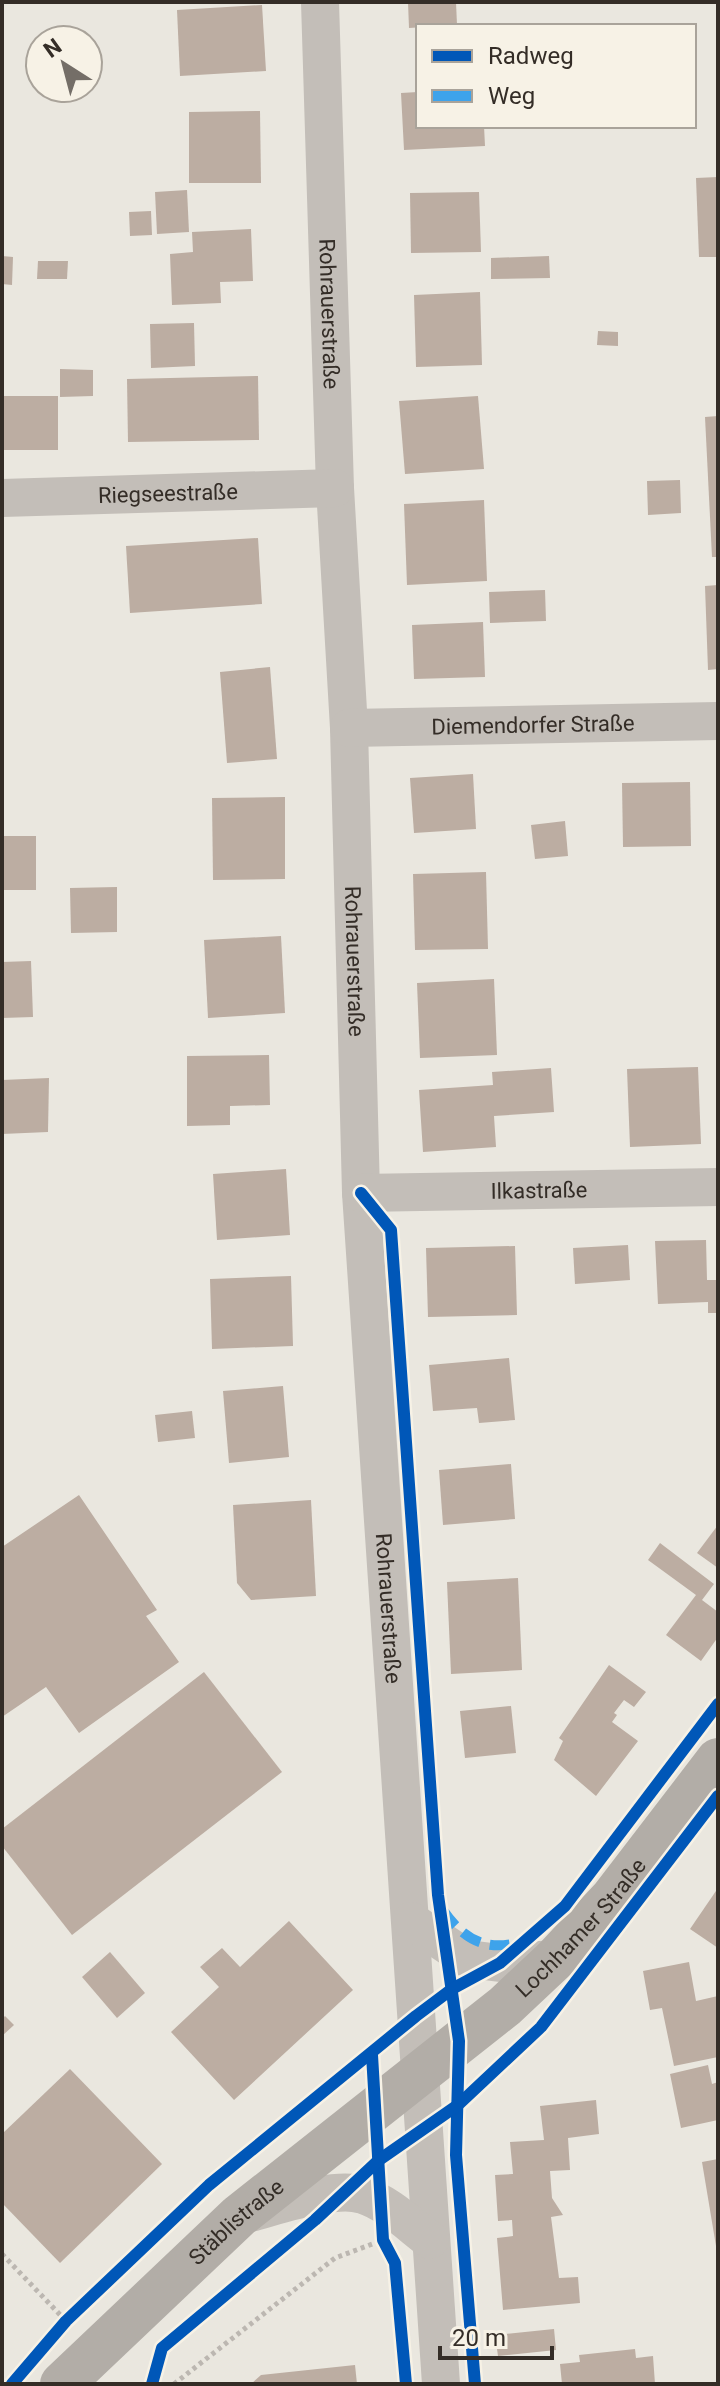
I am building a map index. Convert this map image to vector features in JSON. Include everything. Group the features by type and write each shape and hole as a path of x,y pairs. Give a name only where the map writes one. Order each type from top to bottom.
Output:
{"main road":[{"name":"Lochhamer Straße","path":"419,2072 505,2006 555,1959 613,1897 718,1760"},
{"name":"Stäblistraße","path":"62,2384 239,2216 419,2072"}],"street":[{"name":"Rohrauerstraße","path":"320,2 335,488 349,728 361,1193 441,2384"},
{"name":"Riegseestraße","path":"2,498 335,488"},
{"name":"Diemendorfer Straße","path":"349,728 718,721"},
{"name":"Ilkastraße","path":"361,1193 718,1187"},
{"path":"411,1921 468,1959 500,1963 555,1959"},
{"path":"239,2216 340,2193 362,2194 383,2205 430,2240"}],"path":[{"path":"174,2384 335,2258 378,2236"},
{"path":"2,2254 66,2321"}],"building":[{"path":"408,2 456,2 457,24 416,24 416,28 409,28"},
{"path":"262,5 266,71 180,76 177,10"},
{"path":"416,92 416,128 484,128 485,146 404,150 401,93"},
{"path":"260,111 261,183 189,183 189,112"},
{"path":"718,177 718,257 699,257 696,178"},
{"path":"187,190 189,232 157,234 155,192"},
{"path":"479,192 481,252 411,253 410,193"},
{"path":"151,211 152,235 130,236 129,212"},
{"path":"251,229 253,281 220,282 221,303 172,305 170,254 193,252 192,232"},
{"path":"2,256 13,257 12,285 2,284"},
{"path":"549,256 550,278 491,279 491,258"},
{"path":"38,261 68,261 67,279 37,279"},
{"path":"480,292 482,365 416,367 414,295"},
{"path":"194,323 195,366 151,368 150,324"},
{"path":"598,331 618,332 618,346 597,345"},
{"path":"60,369 93,370 93,396 60,397"},
{"path":"258,376 259,440 128,442 127,379"},
{"path":"2,396 58,396 58,450 2,450"},
{"path":"478,396 484,469 405,474 399,401"},
{"path":"718,416 718,557 712,557 705,417"},
{"path":"680,480 681,513 648,515 647,481"},
{"path":"484,500 487,581 407,585 404,504"},
{"path":"258,538 262,604 130,613 126,546"},
{"path":"718,585 718,669 708,670 705,586"},
{"path":"545,590 546,621 490,623 489,592"},
{"path":"483,622 485,677 414,679 412,625"},
{"path":"270,667 277,759 227,763 220,672"},
{"path":"473,774 476,829 414,833 410,778"},
{"path":"690,782 691,846 623,847 622,783"},
{"path":"285,797 285,879 213,880 212,798"},
{"path":"565,821 568,856 535,859 531,825"},
{"path":"2,836 36,836 36,890 2,890"},
{"path":"486,872 488,949 415,950 413,874"},
{"path":"117,887 117,932 71,933 70,888"},
{"path":"281,936 285,1013 208,1018 204,940"},
{"path":"31,961 33,1017 2,1018 2,962"},
{"path":"494,979 497,1055 420,1058 417,983"},
{"path":"269,1055 270,1105 230,1106 230,1125 187,1126 187,1056"},
{"path":"698,1067 701,1144 630,1147 627,1069"},
{"path":"551,1068 554,1112 494,1116 496,1147 423,1152 419,1090 493,1085 492,1072"},
{"path":"49,1078 48,1132 2,1134 2,1080"},
{"path":"286,1169 290,1235 217,1240 213,1174"},
{"path":"706,1240 707,1280 718,1280 718,1313 708,1313 708,1302 658,1304 655,1241"},
{"path":"628,1245 630,1280 575,1284 573,1248"},
{"path":"515,1246 517,1315 428,1317 426,1248"},
{"path":"291,1276 293,1346 212,1349 210,1279"},
{"path":"509,1358 515,1420 479,1423 477,1408 433,1411 429,1365"},
{"path":"283,1386 289,1457 229,1463 223,1391"},
{"path":"192,1411 195,1438 158,1442 155,1415"},
{"path":"511,1464 515,1519 443,1525 439,1470"},
{"path":"79,1495 157,1610 146,1616 179,1662 79,1733 46,1687 2,1717 2,1547"},
{"path":"311,1500 316,1596 251,1600 237,1583 233,1505"},
{"path":"718,1525 718,1568 697,1553"},
{"path":"660,1543 714,1584 702,1600 718,1612 718,1637 701,1661 666,1635 696,1595 648,1560"},
{"path":"518,1578 522,1670 451,1674 447,1582"},
{"path":"609,1665 646,1692 634,1707 624,1700 614,1713 617,1715 612,1722 638,1741 596,1796 554,1760 563,1741 559,1738"},
{"path":"204,1672 282,1772 72,1935 2,1846 2,1829"},
{"path":"511,1706 516,1753 465,1758 460,1711"},
{"path":"718,1888 718,1948 690,1929"},
{"path":"289,1921 353,1990 234,2100 171,2032 219,1987 200,1967 222,1948 240,1967"},
{"path":"110,1952 145,1993 117,2018 82,1977"},
{"path":"689,1962 696,2001 718,1996 718,2057 674,2066 662,2008 650,2010 643,1971"},
{"path":"5,2016 14,2025 2,2036 2,2019"},
{"path":"708,2065 712,2084 718,2082 718,2120 681,2128 670,2074"},
{"path":"70,2069 162,2164 60,2263 2,2203 2,2134"},
{"path":"596,2100 599,2134 568,2138 570,2170 550,2171 552,2198 563,2215 551,2217 559,2278 578,2277 580,2303 503,2310 497,2238 513,2236 512,2220 498,2221 495,2175 513,2174 510,2142 544,2140 540,2106"},
{"path":"718,2159 718,2246 716,2246 702,2162"},
{"path":"554,2329 556,2350 498,2356 495,2335"},
{"path":"635,2349 636,2358 653,2356 655,2384 562,2384 560,2364 580,2362 579,2355"},
{"path":"355,2365 357,2384 251,2384 261,2375"}],"marked path":[{"path":"443,1910 459,1929 476,1941 496,1945 520,1942"}],"cycle path":[{"path":"361,1193 391,1230 438,1895 459,2041 456,2155 475,2384"},
{"path":"12,2384 66,2321 209,2185 416,2016 452,1989 500,1963 565,1906 718,1704"},
{"path":"152,2384 162,2348 315,2220 379,2160 458,2105 541,2027 718,1796"},
{"path":"372,2055 383,2240 395,2263 406,2384"}]}
